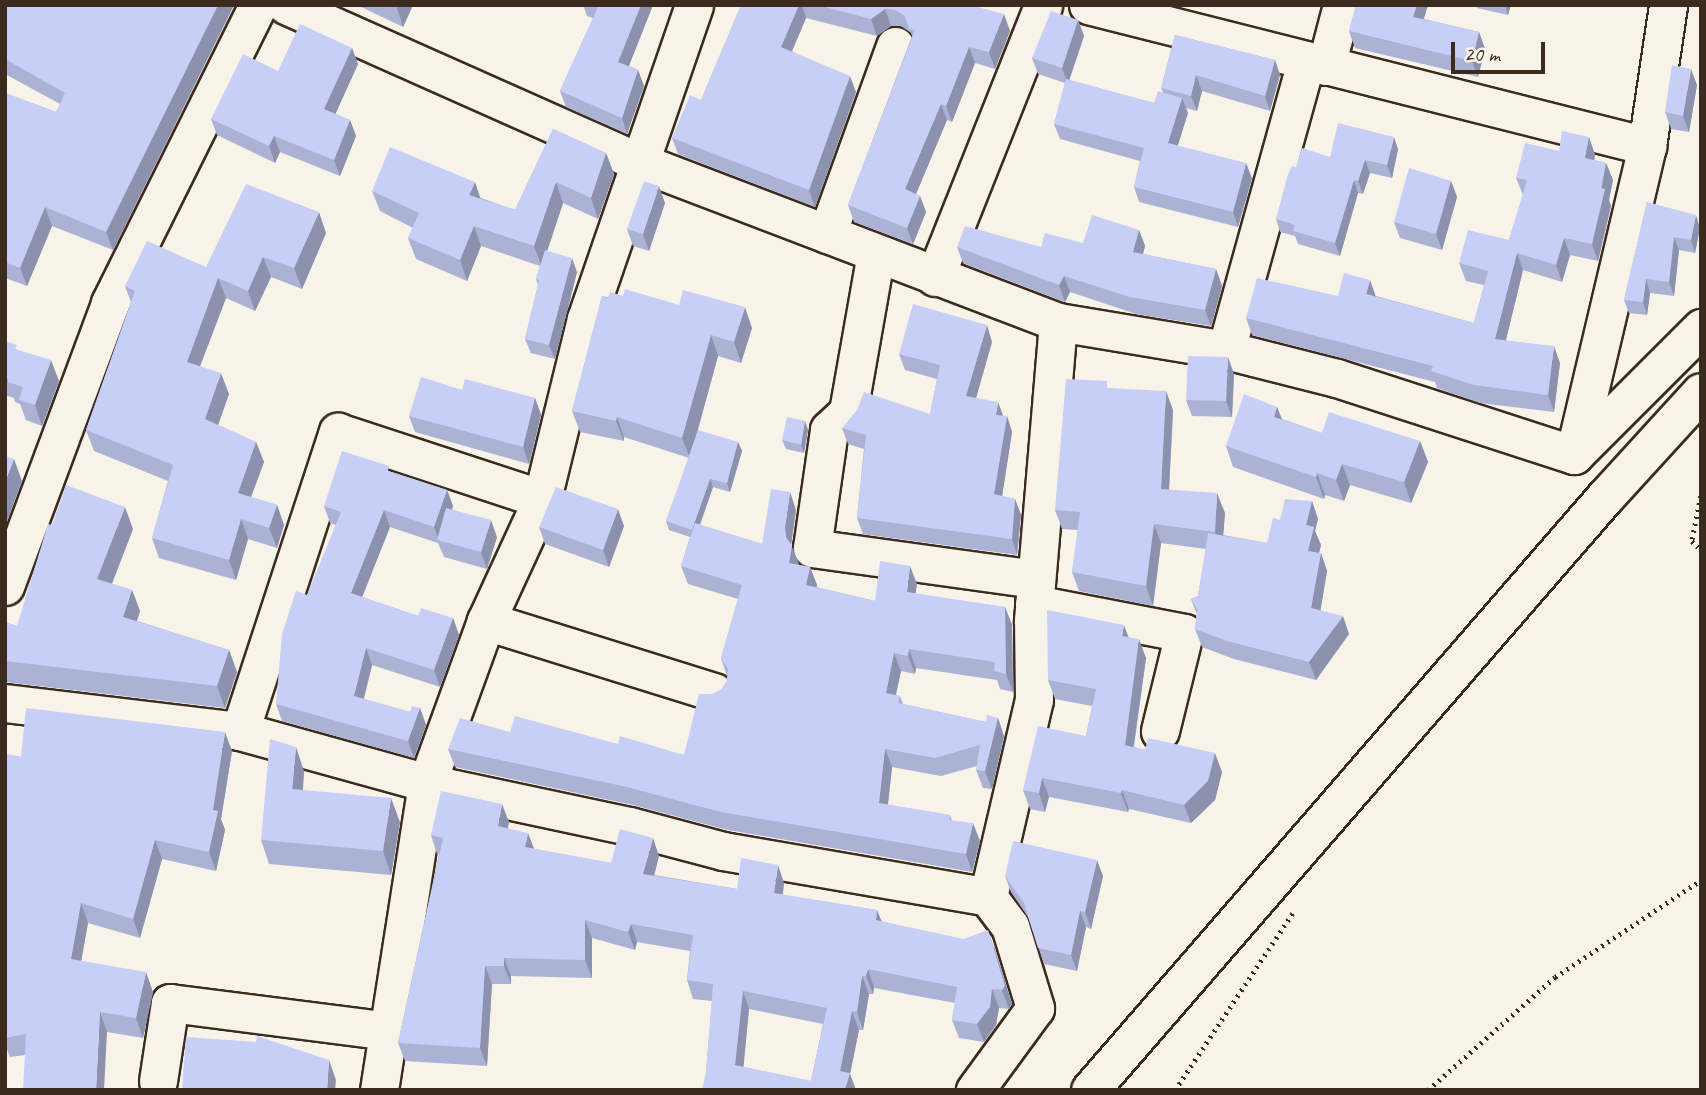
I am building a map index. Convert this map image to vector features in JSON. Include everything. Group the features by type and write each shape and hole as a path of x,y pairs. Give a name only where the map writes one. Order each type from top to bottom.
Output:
{"street":[{"path":"5,586 110,303 258,5"},
{"path":"286,5 639,162 1058,322 1226,350 1337,378 1574,455"},
{"path":"379,1090 427,783 486,621 542,499 586,319 694,5"},
{"path":"935,277 1043,5"},
{"path":"1088,5 1647,146"},
{"path":"1226,350 1316,63 1342,5"},
{"path":"1574,455 1647,146 1668,5"},
{"path":"827,234 895,46"},
{"path":"876,253 848,412 829,430 813,548 1035,591 1184,633 1160,731"},
{"path":"988,897 1034,700 1035,591 1058,322"},
{"path":"1574,455 1701,328"},
{"path":"1090,1090 1605,497 1701,392"},
{"path":"240,732 338,432 542,499"},
{"path":"486,621 714,692"},
{"path":"5,703 240,732 427,783 629,826 723,851 988,897 1010,926 1035,1008 975,1090"},
{"path":"158,1081 170,1003 388,1031"}],"path":[{"path":"1701,496 1692,541 1701,550"},
{"path":"1428,1090 1555,977 1701,880"},
{"path":"1175,1090 1300,902"}],"building":[{"path":"5,5 218,5 106,232 45,207 20,268 5,262 5,93 56,112 65,93 5,59"},
{"path":"594,5 641,5 618,62 638,70 622,118 560,91 598,7"},
{"path":"741,5 799,5 781,47 850,76 809,190 672,138 690,95 701,100"},
{"path":"817,5 970,5 1004,14 989,52 969,47 946,106 941,104 905,189 920,196 907,228 848,205 915,30 909,29 905,16 895,10 885,9 871,19"},
{"path":"1356,5 1417,5 1413,17 1479,32 1472,61 1349,31"},
{"path":"1051,11 1078,20 1062,68 1032,58"},
{"path":"300,24 352,48 324,109 350,120 334,160 274,136 269,146 211,119 243,54 278,71"},
{"path":"1175,35 1275,60 1265,96 1196,75 1191,96 1161,88"},
{"path":"1672,65 1691,69 1683,116 1665,112"},
{"path":"1066,79 1154,103 1158,91 1182,98 1168,143 1246,163 1233,212 1134,187 1144,148 1054,124"},
{"path":"1338,123 1394,137 1387,165 1365,160 1358,181 1354,180 1335,243 1293,231 1295,225 1276,219 1288,174 1292,166 1296,167 1302,148 1330,157"},
{"path":"553,129 606,153 591,198 556,182 534,246 474,226 460,260 408,238 419,213 372,191 390,147 475,182 469,195 515,210"},
{"path":"1562,131 1589,137 1585,158 1606,163 1601,188 1605,189 1592,244 1564,238 1556,265 1517,253 1495,339 1554,346 1548,395 1474,385 1431,371 1433,366 1246,318 1257,278 1338,296 1344,273 1370,280 1366,294 1474,323 1488,271 1459,263 1468,230 1509,240 1527,180 1516,178 1525,143 1559,151"},
{"path":"1409,168 1451,181 1436,234 1394,222"},
{"path":"644,181 659,186 643,234 627,229"},
{"path":"246,184 319,212 294,268 263,257 248,291 218,278 187,362 221,373 205,419 256,442 238,493 277,505 269,528 241,519 229,560 152,538 173,465 86,430 135,291 125,286 147,241 206,267"},
{"path":"1647,202 1696,215 1691,240 1674,237 1669,282 1646,279 1643,302 1624,300"},
{"path":"1092,215 1139,230 1133,252 1216,269 1205,310 1130,297 1064,276 1059,285 957,247 965,226 1041,247 1045,233 1083,243"},
{"path":"545,250 572,258 549,345 525,339 539,280 536,279"},
{"path":"625,289 679,305 683,290 745,307 734,342 711,335 682,438 617,417 616,421 572,411 602,296 608,298 610,292 623,296"},
{"path":"913,304 987,325 966,396 998,402 996,415 1007,416 994,494 1015,499 1012,539 857,518 866,435 842,428 857,410 864,392 930,414 940,365 899,354"},
{"path":"5,341 17,345 15,349 51,360 35,405 19,400 23,387 8,382 5,378"},
{"path":"1188,356 1228,357 1226,401 1186,400"},
{"path":"421,377 462,390 465,379 535,398 523,447 409,416"},
{"path":"1066,379 1107,381 1107,388 1166,391 1161,489 1217,493 1215,532 1154,524 1146,586 1072,572 1080,512 1055,510"},
{"path":"1244,394 1277,407 1274,417 1322,433 1329,412 1420,441 1404,482 1342,464 1336,480 1317,473 1316,477 1226,446"},
{"path":"787,417 805,421 801,445 782,440"},
{"path":"698,430 738,442 727,483 710,479 692,530 666,521"},
{"path":"342,451 389,466 388,471 447,490 434,527 384,510 351,593 418,616 421,608 453,618 434,670 366,648 354,696 410,712 412,706 420,708 408,741 276,704 282,634 296,591 307,595 341,512 324,506"},
{"path":"5,456 14,459 5,482"},
{"path":"66,485 125,507 97,579 132,590 123,617 229,650 217,686 5,661 5,622 17,626 48,524 52,525"},
{"path":"556,487 618,509 603,550 539,527"},
{"path":"771,489 790,492 785,527 786,537 792,546 789,563 810,567 806,585 875,601 880,561 910,566 907,592 1005,607 1006,674 994,671 995,662 909,649 908,656 894,653 886,693 900,696 898,703 986,722 987,715 998,718 985,771 976,770 980,745 935,758 885,749 879,803 950,815 949,820 973,823 966,854 721,812 627,787 448,749 460,718 510,732 515,716 618,744 620,736 684,755 699,694 713,694 722,689 727,681 728,669 721,658 742,585 681,566 695,523 762,544"},
{"path":"1285,499 1312,501 1306,525 1314,527 1308,551 1321,553 1311,608 1343,616 1309,662 1227,641 1195,629 1197,609 1191,599 1198,596 1208,533 1267,543 1273,518 1280,520"},
{"path":"446,508 491,520 481,552 437,540"},
{"path":"1047,610 1124,625 1122,636 1139,639 1125,745 1145,750 1148,738 1215,753 1208,781 1184,805 1122,790 1121,793 1042,778 1039,793 1023,790 1038,726 1086,736 1096,689 1048,680"},
{"path":"26,708 225,732 213,810 218,811 209,852 155,840 133,919 81,903 71,959 146,972 136,1018 100,1012 96,1090 23,1090 26,1034 5,1038 5,754 21,757"},
{"path":"270,739 296,747 292,789 391,798 383,851 261,840"},
{"path":"441,791 502,804 498,826 528,833 525,847 611,863 620,829 653,838 643,874 737,889 741,858 778,865 774,893 877,910 876,920 964,939 988,930 1005,986 1002,990 992,989 990,1007 977,1024 952,1020 957,987 868,969 866,976 862,976 857,1012 852,1011 840,1071 850,1073 845,1090 702,1090 706,1072 713,984 687,980 693,935 631,924 628,932 585,920 585,960 504,958 504,966 485,966 480,1048 398,1043 443,838 431,835","holes":["743,991 827,1008 811,1081 735,1065"]},
{"path":"1013,841 1097,860 1085,912 1080,911 1071,955 1038,948 1024,903 1005,876"},
{"path":"257,1036 329,1060 327,1090 182,1090 186,1037 256,1042"}]}
